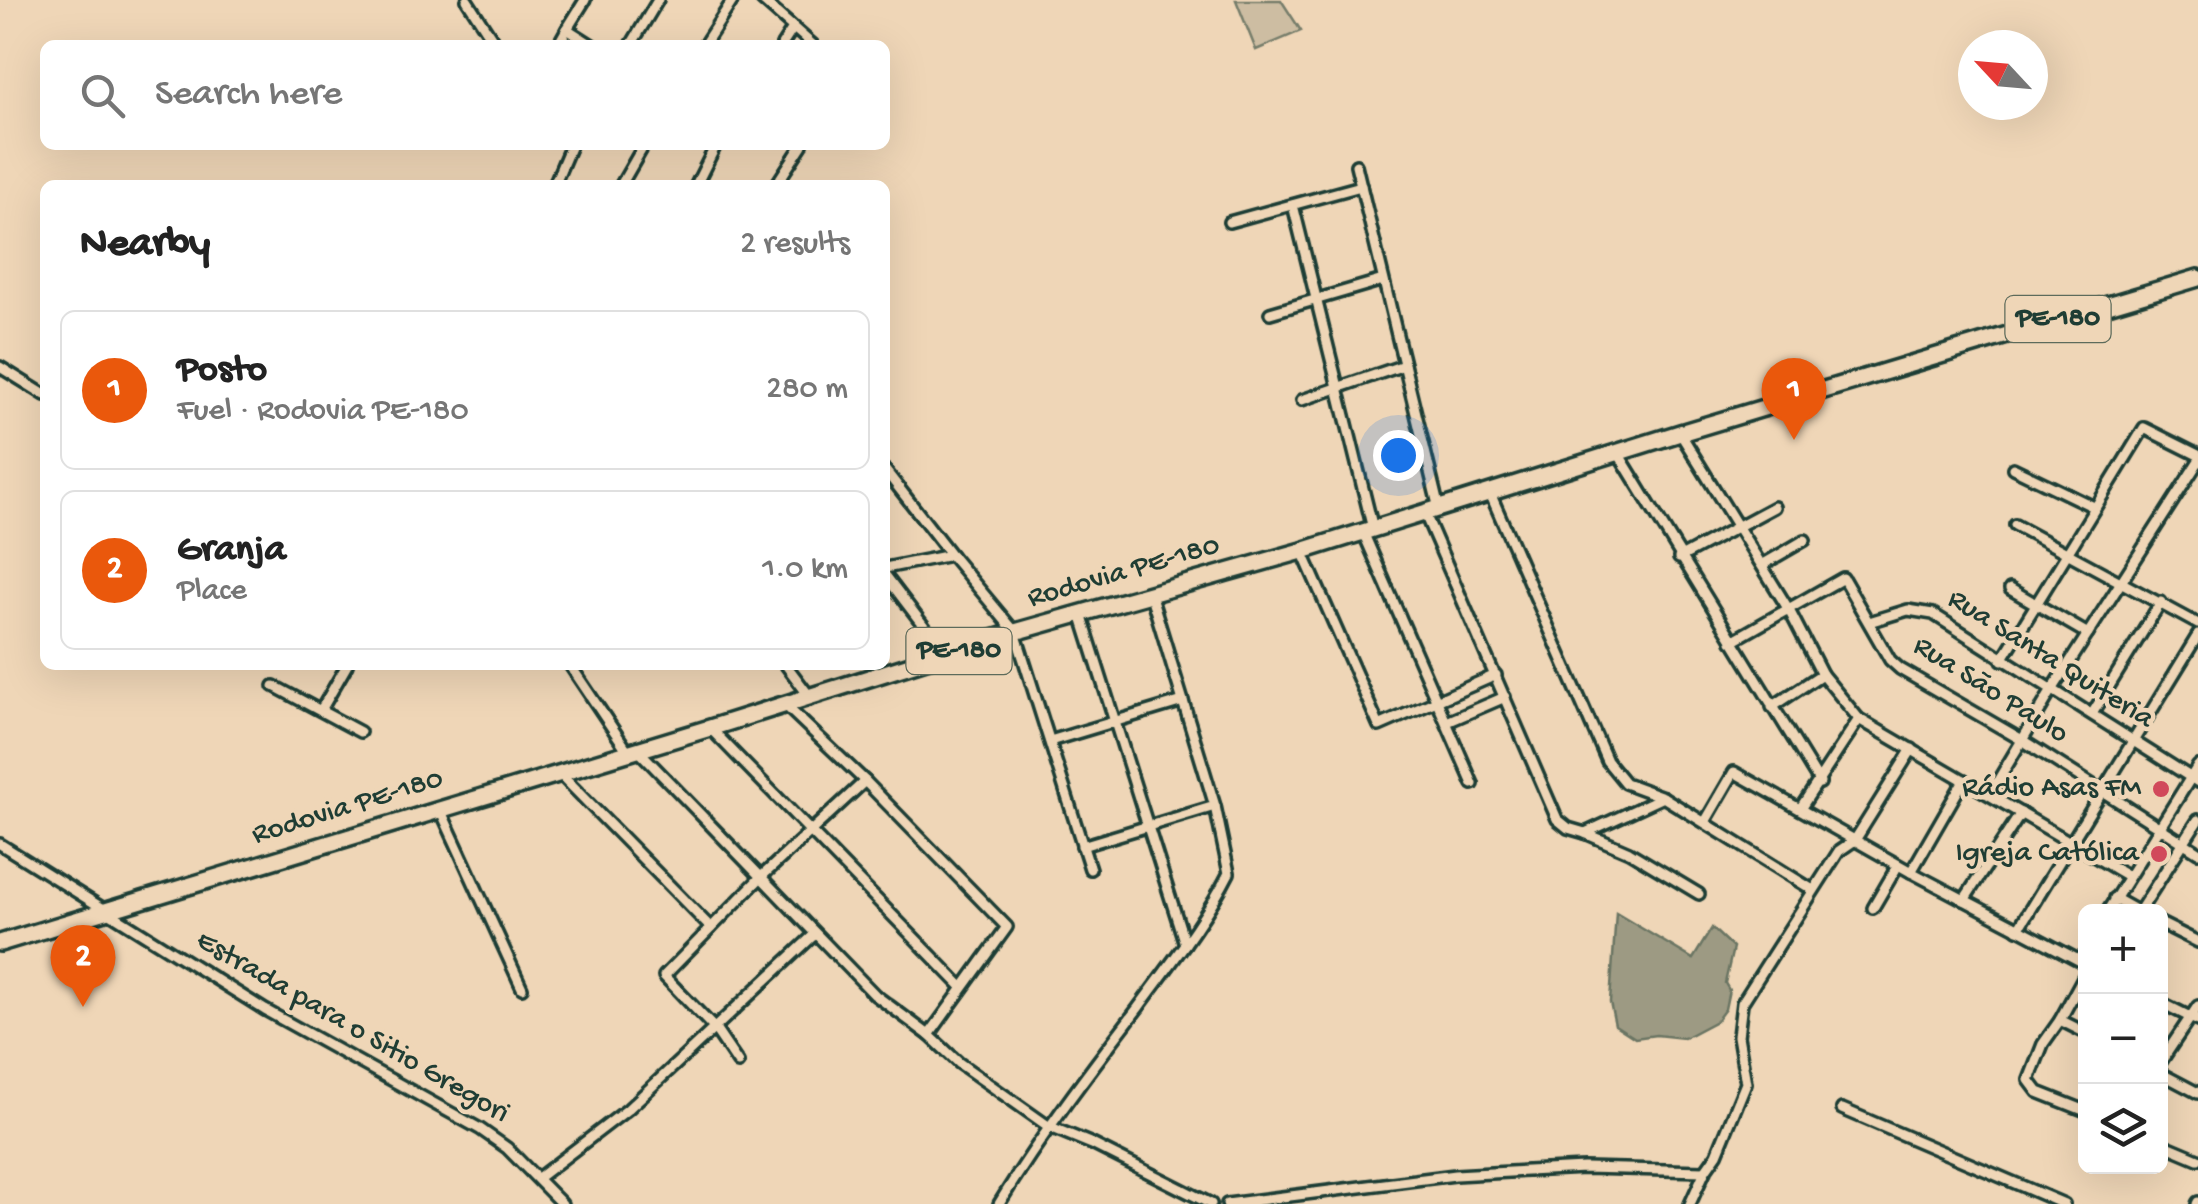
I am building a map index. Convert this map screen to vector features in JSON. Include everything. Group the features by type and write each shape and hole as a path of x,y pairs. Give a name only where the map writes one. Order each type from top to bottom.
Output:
{"main road":[{"name":"Rodovia PE-180","path":"890,667 946,655 1015,632 1152,596 2198,278"},
{"name":"Rodovia PE-180","path":"0,942 785,705 870,671"}],"street":[{"path":"467,0 493,40"},
{"path":"561,40 585,0"},
{"path":"634,40 658,0"},
{"path":"707,40 733,0"},
{"path":"762,0 807,40"},
{"path":"785,40 793,28"},
{"path":"568,29 584,40"},
{"path":"556,180 569,150"},
{"path":"624,180 641,150"},
{"path":"698,180 714,150"},
{"path":"779,180 799,150"},
{"path":"1356,165 1404,365 1432,511 1557,820 1630,852 1699,894"},
{"path":"1229,222 1361,186"},
{"path":"1293,205 1339,388 1368,531 1474,784"},
{"path":"1270,313 1384,280"},
{"path":"1302,400 1404,365"},
{"path":"0,367 40,391"},
{"path":"1990,794 2198,458 2144,428 2002,660"},
{"path":"1680,433 1841,702 1859,719 2128,876"},
{"path":"1618,453 1820,783"},
{"path":"2013,468 2094,507"},
{"path":"890,476 1015,632 1090,869"},
{"path":"1490,493 1607,760 1625,782 1663,797 1813,890"},
{"path":"1679,558 1774,506"},
{"path":"2016,525 2198,624"},
{"path":"1762,565 1805,540"},
{"path":"1302,551 1379,726 1496,675"},
{"path":"890,570 951,555"},
{"path":"890,578 946,655"},
{"name":"Rua São Paulo","path":"1732,641 1843,578 1890,660 1900,669 2022,740 2198,852"},
{"path":"2010,589 2088,634"},
{"path":"1000,1204 1048,1126 1185,944 1229,873 1215,806 1152,596"},
{"path":"2092,714 2162,602"},
{"name":"Rua Santa Quiteria","path":"1869,622 1902,611 1928,612 2194,780"},
{"path":"1080,614 1185,944"},
{"path":"2018,930 2198,634"},
{"path":"321,710 344,670"},
{"path":"574,670 633,751 875,995 959,1063 1048,1126 1118,1156 1210,1204"},
{"path":"790,670 810,697"},
{"path":"1772,707 1822,674"},
{"path":"274,686 360,732"},
{"path":"1447,722 1505,696"},
{"path":"1050,741 1183,701"},
{"path":"785,705 1007,927 929,1035"},
{"path":"1800,809 1859,719"},
{"path":"710,728 961,986"},
{"path":"1690,1204 1717,1154 1746,1084 1738,1036 1742,1002 1838,851 1855,840 1912,749"},
{"path":"2111,904 2158,828 2194,780 2198,766"},
{"path":"1705,822 1734,772 2078,960"},
{"path":"559,773 711,928"},
{"path":"1911,872 1964,780"},
{"path":"738,1063 714,1029 664,976 760,877 865,782"},
{"path":"1584,833 1663,797"},
{"path":"1082,846 1215,806"},
{"path":"440,809 522,988"},
{"path":"1964,900 2020,813"},
{"path":"2144,904 2198,820"},
{"name":"Estrada para o Sitio Gregori","path":"0,844 265,1010 480,1129 507,1148 562,1204"},
{"path":"1873,908 1898,865"},
{"path":"2114,898 2125,904"},
{"path":"2168,927 2198,942"},
{"path":"538,1178 628,1108 815,934"},
{"path":"2078,987 2043,1044 2029,1080 2038,1092 2078,1108"},
{"path":"2168,1006 2194,1019"},
{"path":"2168,1053 2194,1019 2198,1006"},
{"path":"2060,1020 2078,1029"},
{"path":"2168,1077 2198,1093"},
{"path":"1842,1109 2064,1204"},
{"path":"2168,1146 2198,1159"},
{"path":"1227,1204 1432,1176 1584,1168 1705,1170"}],"shaded area":[{"path":"1236,0 1281,0 1301,31 1256,50"},
{"path":"1616,913 1693,959 1712,928 1733,948 1725,983 1729,990 1725,1009 1716,1021 1684,1038 1635,1038 1615,1025 1610,1002"}],"place":[{"name":"Posto","path":"1794,440"},
{"name":"Rádio Asas FM","path":"2161,789"},
{"name":"Igreja Católica","path":"2159,854"},
{"name":"Granja","path":"83,1007"}]}
